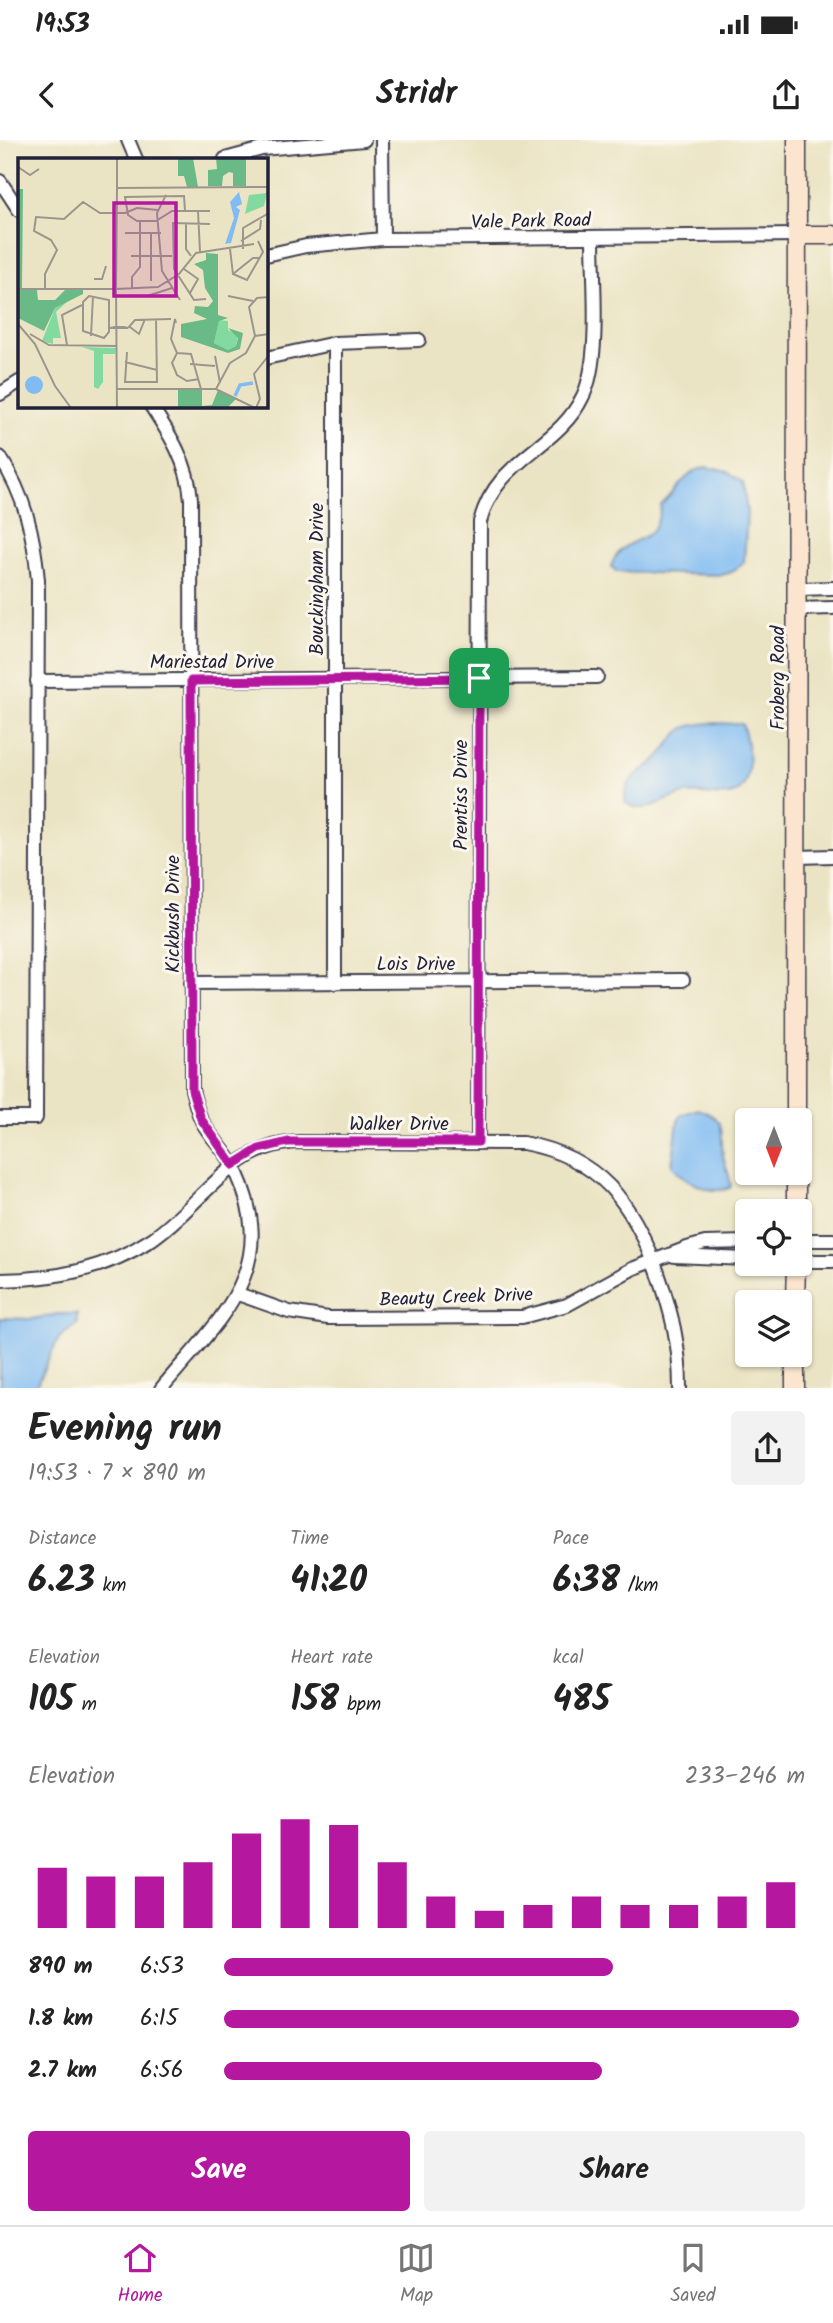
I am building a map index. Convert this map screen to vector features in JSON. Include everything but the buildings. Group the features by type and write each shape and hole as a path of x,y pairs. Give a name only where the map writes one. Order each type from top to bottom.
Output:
{"main road":[{"name":"Froberg Road","path":"796,1108 797,140"},
{"path":"797,235 833,235"},
{"path":"795,1367 795,1388"}],"street":[{"path":"128,140 136,158"},
{"path":"228,158 261,145 364,140"},
{"path":"382,140 383,239"},
{"path":"0,181 18,208"},
{"name":"Vale Park Road","path":"268,255 325,244 383,239 797,235"},
{"name":"Prentiss Drive","path":"478,1142 480,522 488,499 502,477 564,423 583,395 592,360 593,237"},
{"path":"268,358 335,343 419,340"},
{"name":"Bouckingham Drive","path":"335,343 335,983"},
{"path":"0,394 18,383"},
{"name":"Kickbush Drive","path":"155,408 179,450 189,476 192,1090 201,1119 233,1165 247,1198 253,1233 249,1266 238,1294 227,1312 162,1388"},
{"path":"0,457 22,497 34,536 38,580 36,1118 0,1118"},
{"path":"798,589 833,588"},
{"path":"798,609 833,608"},
{"name":"Mariestad Drive","path":"37,681 597,677"},
{"path":"798,857 833,856"},
{"name":"Lois Drive","path":"191,983 683,980"},
{"name":"Walker Drive","path":"0,1280 66,1275 124,1255 167,1227 233,1165 259,1149 288,1142 478,1142 538,1146 568,1157 593,1172 627,1205 641,1230 677,1332 680,1388"},
{"path":"812,1241 833,1240"},
{"name":"Beauty Creek Drive","path":"238,1294 289,1312 328,1318 522,1317 566,1305 626,1272 667,1256 705,1243 735,1242"},
{"name":"Beauty Creek Drive","path":"667,1256 735,1259"},
{"path":"812,1262 833,1261"}],"water":[{"path":"707,467 728,472 743,482 747,513 744,562 732,572 722,575 617,572 611,566 617,554 647,535 658,520 661,505 687,477"},
{"path":"711,723 742,724 749,764 744,784 738,791 729,795 686,794 640,808 625,802 627,787 631,781 660,756 679,732 689,726"},
{"path":"698,1109 716,1119 722,1129 722,1151 731,1187 724,1190 699,1186 684,1177 672,1165 678,1121 681,1115"},
{"path":"77,1314 77,1324 59,1338 35,1388 0,1388 0,1318 32,1319"}],"route":[{"path":"479,678 478,1142 288,1142 259,1149 233,1165 201,1119 192,1090 191,681 479,678"}]}
